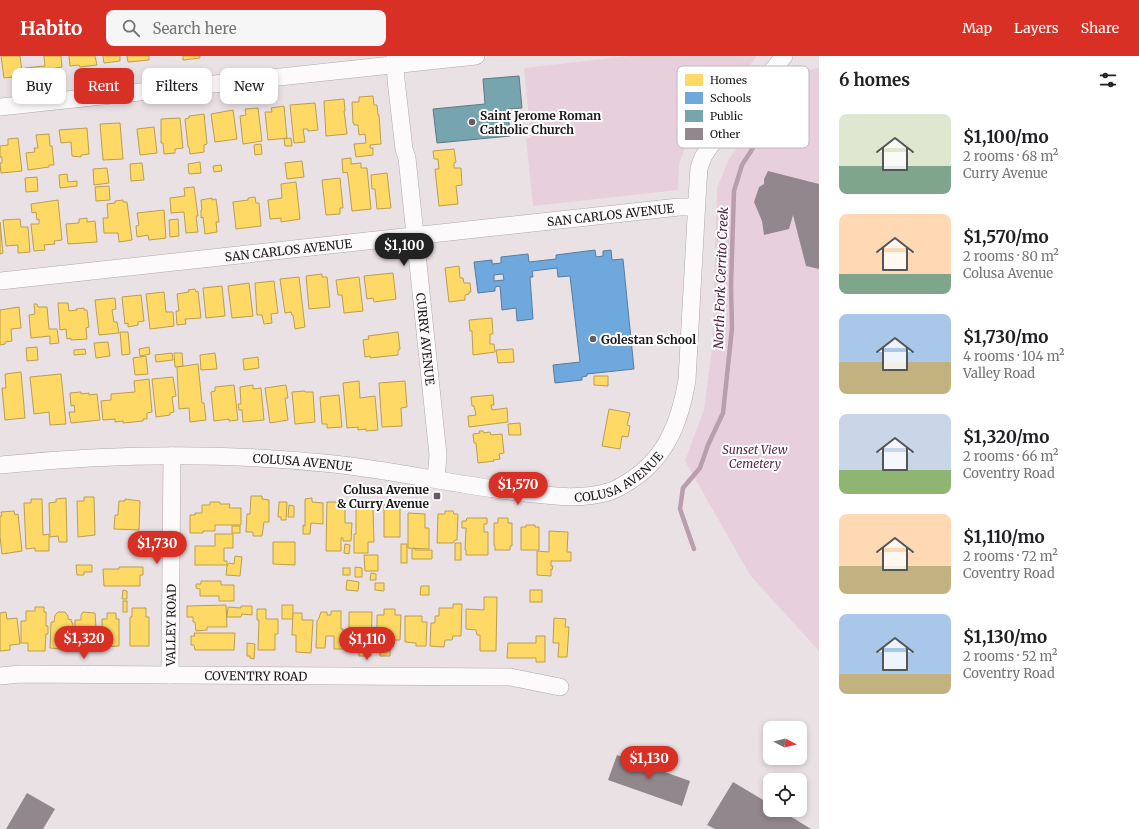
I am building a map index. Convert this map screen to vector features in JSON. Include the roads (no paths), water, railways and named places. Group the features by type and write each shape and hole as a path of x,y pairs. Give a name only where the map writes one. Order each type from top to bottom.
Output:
{"street":[{"path":"0,107 395,60 476,56"},
{"name":"COLUSA AVENUE","path":"776,66 784,56"},
{"name":"CURRY AVENUE","path":"395,60 404,149 407,158 438,460 436,479"},
{"name":"COLUSA AVENUE","path":"0,465 68,459 172,456 289,459 337,464 512,491 556,496 587,496 609,492 638,476 650,465 662,450 671,435 678,418 687,380 699,168 703,157 709,148"},
{"name":"SAN CARLOS AVENUE","path":"0,281 679,207 696,207"},
{"name":"VALLEY ROAD","path":"170,675 172,456"},
{"name":"COVENTRY ROAD","path":"0,676 20,674 510,677 560,687"}],"waterway":[{"name":"North Fork Cerrito Creek","path":"694,549 680,509 683,488 700,468 708,445 723,413 732,328 731,286 734,191 742,165 753,148"}],"place":[{"name":"Saint Jerome Roman Catholic Church","path":"472,122"},
{"name":"Golestan School","path":"593,339"},
{"name":"Colusa Avenue & Curry Avenue","path":"437,496"}],"park label":[{"name":"Sunset View Cemetery","path":"755,456"}]}
